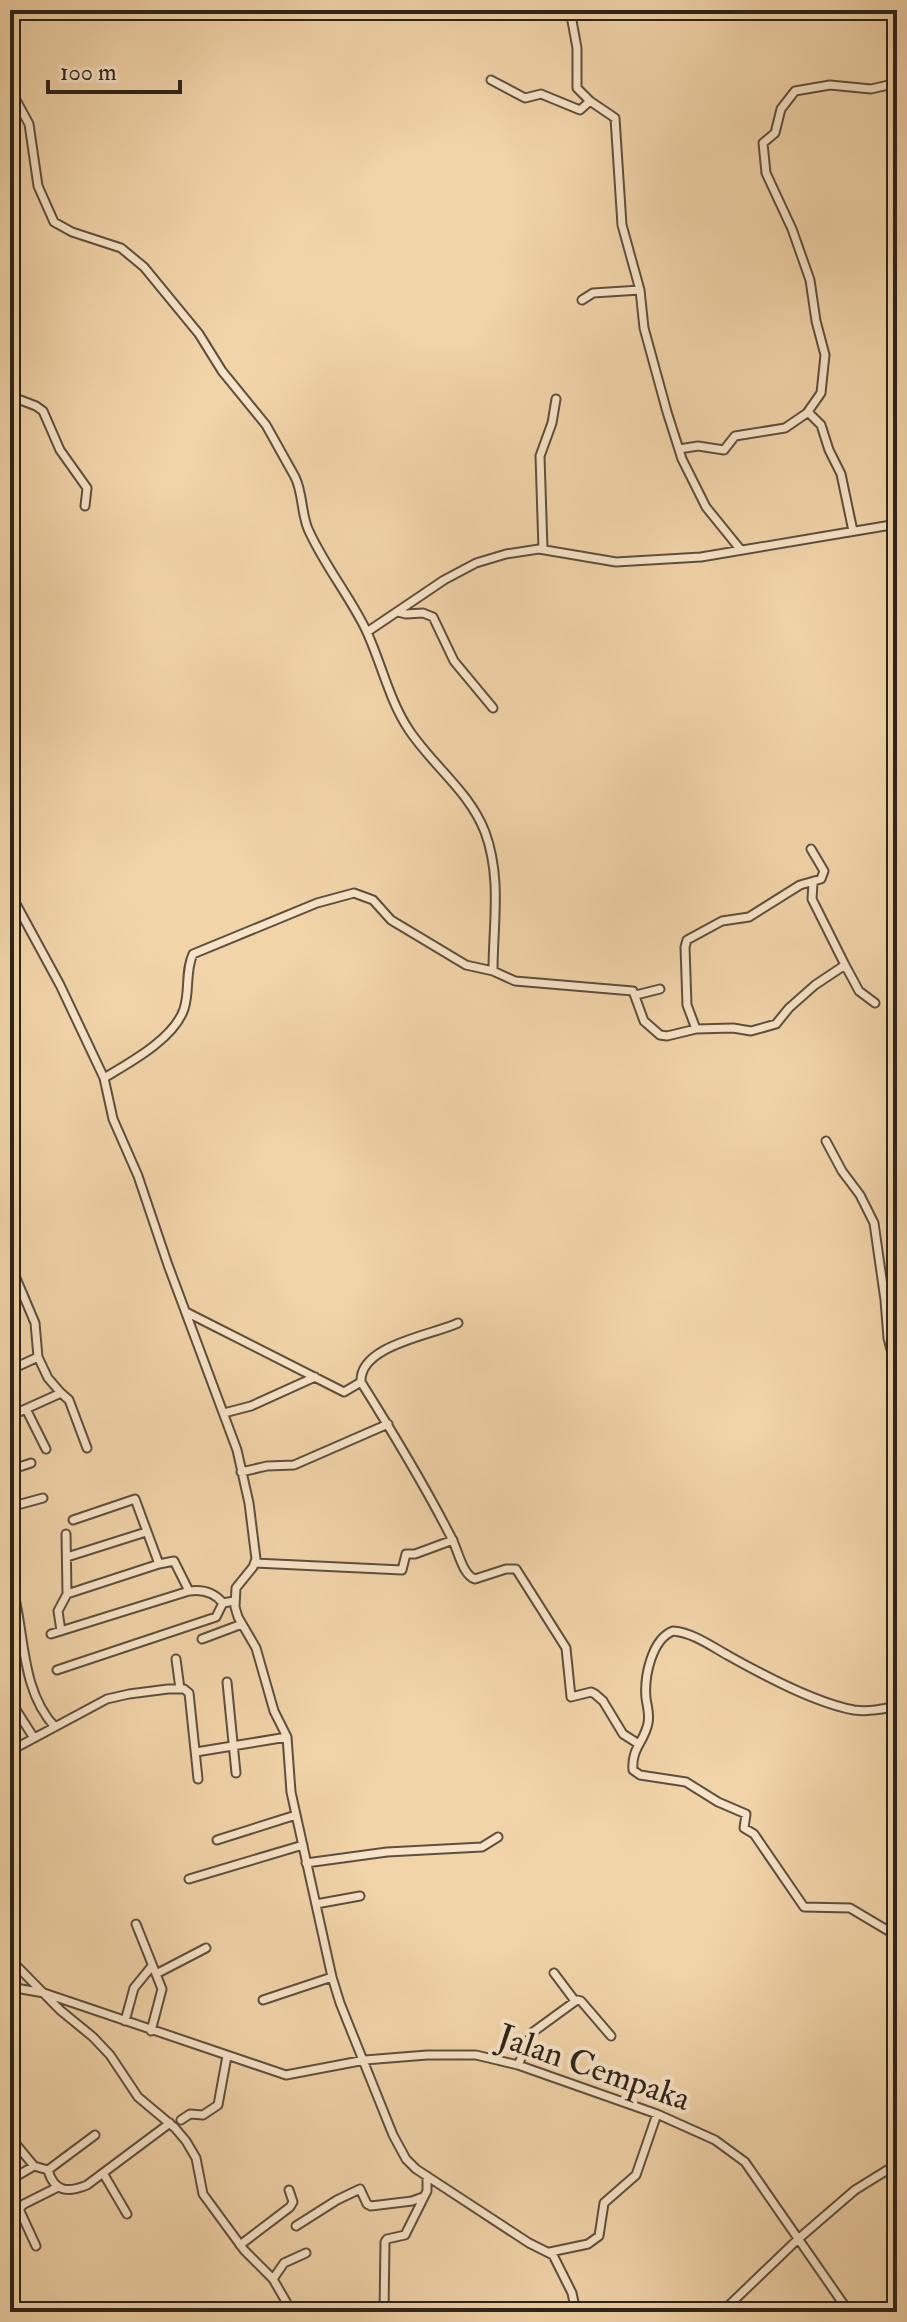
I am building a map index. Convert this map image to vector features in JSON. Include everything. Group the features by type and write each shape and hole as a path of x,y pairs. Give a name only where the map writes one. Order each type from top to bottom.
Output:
{"street":[{"path":"570,10 577,48 576,83 590,101 615,118 622,225 640,290 644,328 679,449 713,518 740,549"},
{"path":"491,80 525,98 541,94 579,109 585,108 590,101"},
{"path":"679,449 698,446 724,450 735,436 785,428 808,412 821,393 825,355 817,328 810,280 792,229 766,173 763,143 775,133 781,109 795,91 830,85 871,89 897,83"},
{"path":"10,89 29,124 38,186 54,222 72,232 108,241 137,259 199,334 222,371 266,425 295,477 308,529 367,632 381,671 409,730 453,781 473,808 485,832 496,888 493,971"},
{"path":"582,300 593,293 640,290"},
{"path":"10,396 43,411 60,450 87,488 85,506"},
{"path":"543,549 540,456 552,423 556,399"},
{"path":"808,412 821,425 841,474 853,531"},
{"path":"367,632 444,580 476,563 506,554 543,549 616,562 701,557 897,524"},
{"path":"398,612 423,613 433,617 454,661 493,708"},
{"path":"696,1029 687,1005 687,940 722,921 754,915 800,885 821,879 824,871 811,849"},
{"path":"813,883 812,899 845,965 859,991 875,1003"},
{"path":"10,893 60,985 104,1078 113,1119 138,1176 224,1413 249,1503 255,1563 236,1588 234,1601 242,1624 256,1648 274,1711 287,1737 291,1792 340,2003 393,2135 406,2159 529,2243 550,2252 560,2265 575,2312"},
{"path":"104,1078 157,1044 182,1013 188,966 193,954 307,907 349,894 366,895 391,920 466,965 493,971 515,981 631,991 636,995 644,1021 658,1034 667,1036 696,1029 751,1031 773,1025 818,982 845,965"},
{"path":"636,995 660,989"},
{"path":"826,1141 874,1223 888,1338 897,1373"},
{"path":"10,1264 35,1323 38,1357 48,1378 69,1400 87,1448"},
{"path":"186,1312 344,1392 361,1382"},
{"path":"458,1323 426,1336 415,1337 374,1357 364,1367 361,1382 453,1540 470,1578 516,1569 566,1648 571,1697 591,1692 595,1694 605,1704 623,1734 637,1743"},
{"path":"10,1370 38,1357"},
{"path":"224,1413 251,1406 315,1377"},
{"path":"10,1416 61,1393"},
{"path":"26,1409 46,1449"},
{"path":"241,1472 267,1466 294,1465 388,1424"},
{"path":"10,1470 31,1463"},
{"path":"10,1507 43,1498"},
{"path":"73,1520 135,1499 159,1564"},
{"path":"67,1557 146,1532"},
{"path":"61,1631 58,1611 67,1594 66,1534"},
{"path":"255,1563 402,1570 406,1554 453,1540"},
{"path":"67,1594 174,1561 189,1591"},
{"path":"10,1579 31,1682 43,1714 55,1727"},
{"path":"51,1634 199,1589 217,1596 223,1603"},
{"path":"223,1603 234,1601"},
{"path":"57,1670 216,1617 223,1603"},
{"path":"202,1639 242,1624"},
{"path":"10,1631 19,1629"},
{"path":"897,1706 853,1710 785,1685 698,1638 673,1631 663,1636 654,1652 647,1686 648,1725 637,1743 633,1767 640,1775 686,1782 746,1815 744,1828 753,1833 804,1907 850,1908 897,1936"},
{"path":"176,1659 180,1689"},
{"path":"227,1682 236,1773"},
{"path":"10,1751 107,1699 180,1689 189,1693 198,1779"},
{"path":"11,1702 34,1738"},
{"path":"196,1752 287,1737"},
{"path":"217,1840 296,1815"},
{"path":"306,1863 374,1854 482,1847 498,1837"},
{"path":"189,1879 303,1845"},
{"path":"316,1904 360,1896"},
{"path":"136,1924 162,1995 151,2031"},
{"path":"125,2021 134,1988 154,1970 206,1948"},
{"path":"10,1959 110,2055 138,2097 170,2123 194,2154 203,2194 240,2245 273,2279 292,2312"},
{"path":"554,1973 575,2001"},
{"path":"263,2000 332,1977"},
{"name":"Jalan Cempaka","path":"10,1987 44,1993 290,2075 365,2060 459,2055 518,2065 657,2114 715,2140 745,2162 849,2312"},
{"path":"518,2065 533,2032 575,2001 581,2001 611,2036"},
{"path":"181,2120 190,2114 203,2115 218,2105 227,2056"},
{"path":"550,2252 588,2244 599,2236 604,2203 636,2175 657,2114"},
{"path":"48,2170 51,2180 58,2187 72,2191 103,2173 170,2123"},
{"path":"48,2170 95,2135"},
{"path":"10,2137 34,2166 48,2170"},
{"path":"722,2312 793,2234 897,2164"},
{"path":"10,2180 34,2166"},
{"path":"103,2173 127,2214"},
{"path":"384,2312 386,2240 405,2235 427,2191 427,2176"},
{"path":"36,2246 19,2209 58,2187"},
{"path":"296,2226 360,2189 371,2206 423,2197"},
{"path":"240,2245 290,2207 293,2202 289,2190"},
{"path":"273,2279 284,2263 306,2253"}]}
